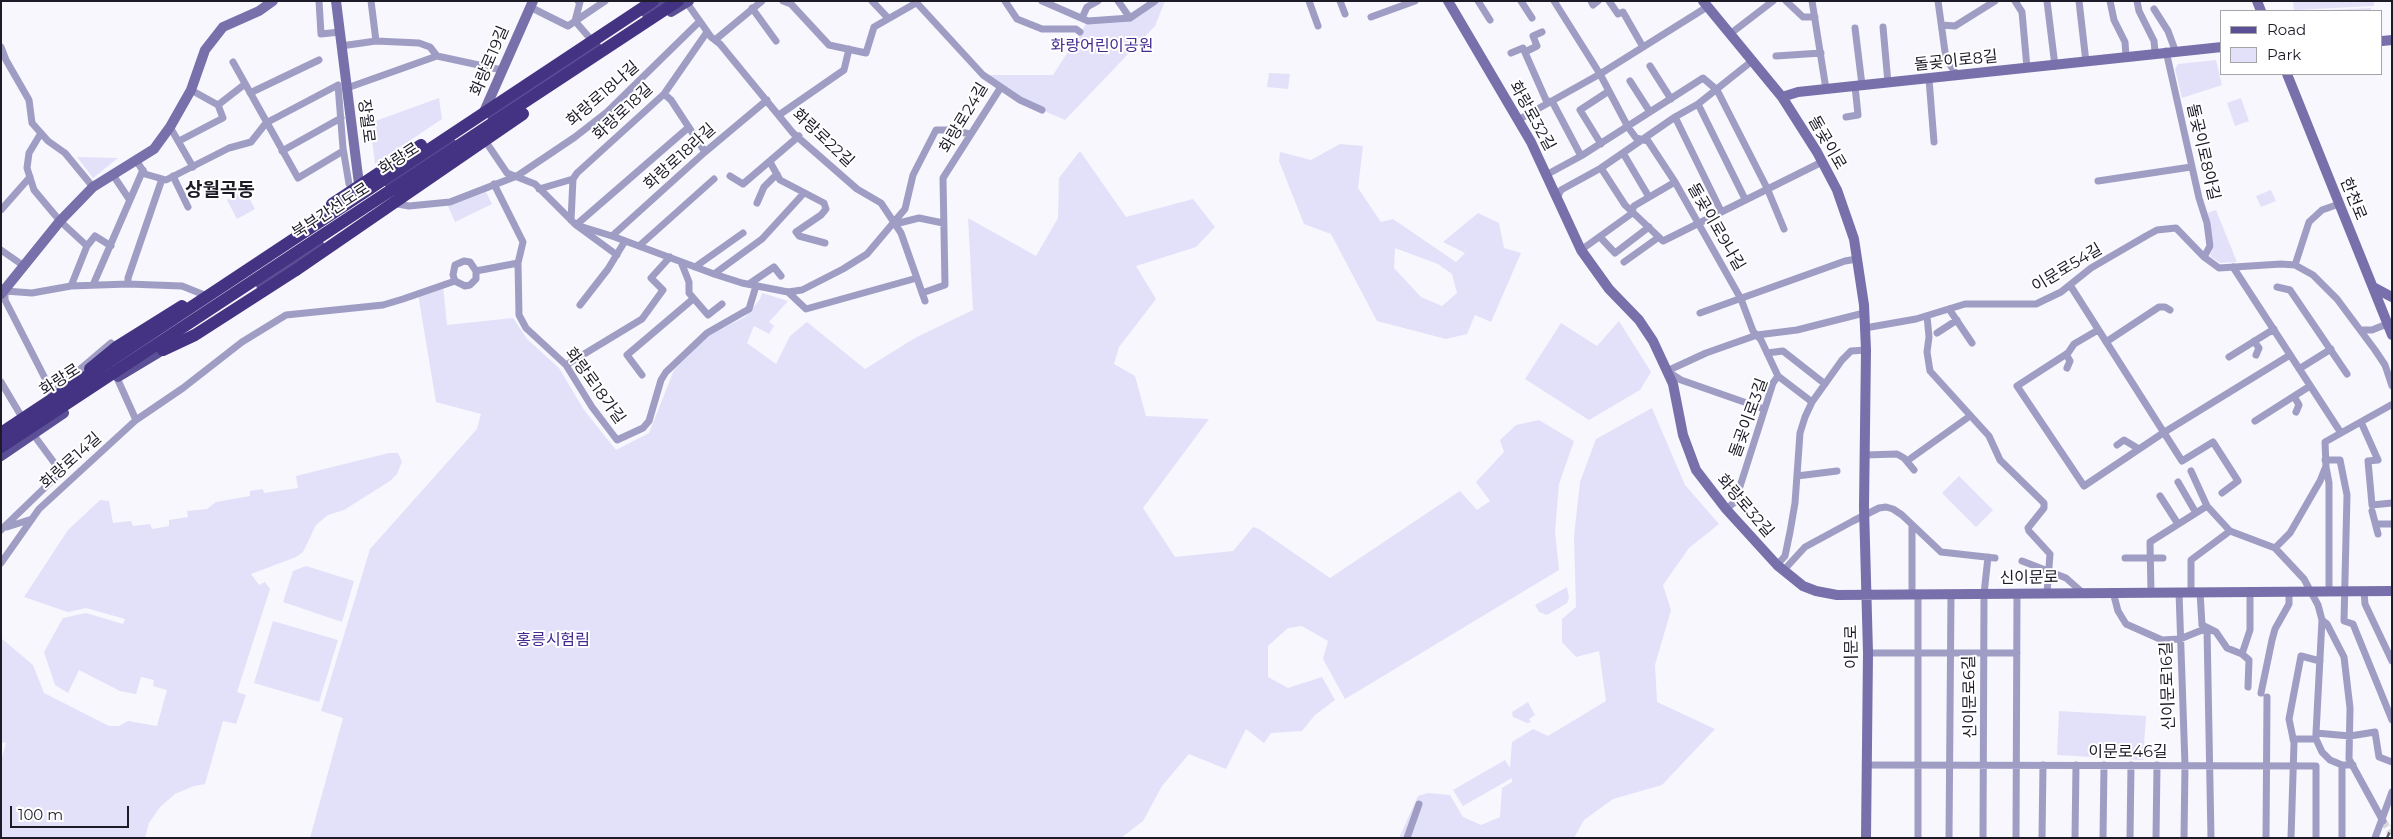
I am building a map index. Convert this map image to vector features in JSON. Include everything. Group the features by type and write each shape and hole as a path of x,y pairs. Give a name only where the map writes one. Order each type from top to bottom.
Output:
{"highway":[{"name":"북부간선도로","path":"1,433 653,1"},
{"name":"북부간선도로","path":"1,447 562,78 685,2"},
{"path":"51,400 118,346 182,306 476,109 530,75 578,50"},
{"path":"163,350 195,335 296,270 548,97 562,78"}],"main road":[{"name":"화랑로","path":"1,456 116,378 163,350 387,202 415,182 479,130 664,1"},
{"name":"화랑로","path":"1,438 51,400 214,299 362,199 479,130 685,2"}],"street":[{"path":"3,292 60,221 93,187 154,149 170,127 191,90 205,50 222,27 259,11 273,1"},
{"path":"319,1 321,34 340,32"},
{"name":"장월로","path":"336,1 344,70 342,86 362,199 362,218"},
{"path":"371,1 376,41"},
{"path":"575,21 580,2 578,1"},
{"path":"575,21 605,1"},
{"path":"715,40 762,1"},
{"path":"783,1 791,4 829,45 866,53 874,27 916,2"},
{"path":"872,1 888,18"},
{"path":"1005,1 1017,19 1042,30 1076,29 1080,32"},
{"path":"1042,1 1088,21 1130,18 1155,1"},
{"path":"1082,18 1088,7 1098,1"},
{"path":"1118,1 1130,18"},
{"path":"1309,1 1318,26"},
{"path":"1340,1 1345,14"},
{"path":"1371,17 1415,1"},
{"name":"화랑로32길","path":"1448,1 1518,120 1581,250 1609,288 1639,320 1667,371 1677,397 1683,435 1690,457 1702,478 1726,509 1780,568 1803,586 1816,591 1837,595 1867,594"},
{"path":"1478,1 1490,20"},
{"path":"1521,1 1532,18"},
{"name":"돌곶이로9나길","path":"1554,1 1600,74 1636,138 1648,141 1675,182 1741,298 1753,332 1757,335"},
{"path":"1591,1 1593,5 1598,1"},
{"path":"1609,1 1618,14 1623,12 1644,47"},
{"path":"1730,34 1773,1"},
{"path":"1786,1 1803,17 1815,17"},
{"path":"1812,1 1826,89"},
{"path":"1938,1 1946,59 1957,75"},
{"path":"1942,25 1955,26 1995,1"},
{"path":"2015,1 2022,12 2027,68"},
{"path":"2047,1 2055,66"},
{"path":"2079,1 2086,62"},
{"path":"2110,1 2114,20 2125,42 2126,56"},
{"path":"2137,1 2139,11 2154,41 2165,51"},
{"name":"화랑로22길","path":"685,2 707,32 799,136 857,189 881,204 901,233 925,301"},
{"name":"화랑로24길","path":"916,2 983,75 1001,87 943,178 945,285 922,293"},
{"name":"화랑로19길","path":"479,130 502,70 532,4 568,26 575,21"},
{"path":"1518,120 1644,47 1705,4"},
{"name":"돌곶이로","path":"1705,4 1782,97 1822,162 1848,219 1857,259 1865,328"},
{"path":"752,8 776,41"},
{"path":"2154,9 2168,31 2165,51"},
{"path":"575,21 597,46"},
{"name":"화랑로18나길","path":"517,176 575,137 607,112 699,22"},
{"path":"1883,27 1888,83"},
{"path":"1846,116 1858,115 1855,28"},
{"name":"화랑로18길","path":"574,179 577,173 664,94 707,32"},
{"path":"1525,52 1537,46 1533,36 1542,32"},
{"path":"342,46 376,41 420,43 430,47 437,56 502,70"},
{"path":"1,47 6,60 29,100 32,123 48,141 65,153 93,187"},
{"name":"돌곶이로8길","path":"1782,97 1798,92 2055,66 2165,51 2220,47"},
{"path":"1511,53 1523,48 1546,100 1553,103 1581,156"},
{"path":"779,115 844,70 849,49"},
{"name":"돌곶이로8아길","path":"2165,51 2191,167 2207,223 2210,246 2204,257"},
{"path":"1776,56 1821,53"},
{"name":"장월로","path":"342,86 437,56"},
{"path":"250,93 319,60"},
{"path":"1557,198 1561,190 1601,168 1675,117 1698,104 1752,61"},
{"path":"233,62 298,178 343,150"},
{"path":"1650,66 1671,99"},
{"name":"한천로","path":"2287,75 2390,329"},
{"path":"1546,175 1601,144 1703,78 1717,90 1767,188 1784,228"},
{"path":"1929,79 1934,142"},
{"path":"1630,81 1650,112"},
{"path":"218,105 245,84"},
{"path":"136,160 145,174 162,179 173,176 229,148 251,142 266,123 342,86 343,150 349,184 362,199"},
{"path":"1001,87 1042,110"},
{"path":"179,142 223,118 218,105 191,90"},
{"path":"1601,144 1580,110 1609,91"},
{"path":"664,94 705,152"},
{"name":"화랑로18라길","path":"612,236 705,152 767,100"},
{"path":"1698,104 1745,199"},
{"path":"1675,117 1721,212"},
{"path":"282,151 341,118"},
{"path":"170,127 193,167"},
{"path":"574,222 689,127"},
{"path":"479,130 507,173 517,176 539,189 574,222 617,255"},
{"path":"574,222 714,274 788,292 802,290 867,254 895,224 905,209 913,175 936,130 952,130 970,134"},
{"path":"41,133 29,153 27,168 34,190 60,221 87,246"},
{"path":"730,176 744,184 799,136"},
{"path":"1623,153 1649,196"},
{"path":"770,162 780,180 824,202 826,209 821,215 796,232 799,236 825,243"},
{"path":"1601,168 1625,204 1663,241 1822,162"},
{"path":"2098,181 2191,167"},
{"path":"93,285 143,170"},
{"path":"408,171 415,182"},
{"path":"757,203 764,187 777,174"},
{"path":"113,175 129,199"},
{"path":"173,176 188,207"},
{"path":"387,202 409,206 450,202 517,176"},
{"path":"1,210 30,177"},
{"path":"128,284 128,278 162,179"},
{"path":"539,189 574,179 574,222"},
{"path":"639,246 714,179"},
{"path":"1581,250 1600,237 1632,210 1634,206 1675,182"},
{"name":"화랑로18가길","path":"494,184 523,242 518,263 520,315 526,328 566,365 592,407 617,440 635,433 649,421 666,372 707,333 749,309 756,285"},
{"path":"714,274 762,238 804,193"},
{"path":"2339,204 2322,210 2309,222 2295,265 2313,275 2337,300 2385,365 2392,386"},
{"path":"895,224 919,218 943,222"},
{"path":"1600,237 1615,253 1649,227"},
{"name":"이문로54길","path":"1865,328 1927,316 1965,304 2036,304 2070,285 2091,268 2157,230 2176,228 2204,257 2219,268 2281,264 2295,265"},
{"path":"695,267 742,233"},
{"path":"71,286 87,246 95,236 111,246"},
{"path":"1624,262 1659,237"},
{"path":"580,306 625,241"},
{"path":"1,250 24,266"},
{"path":"566,365 642,319 663,290 651,278 670,257"},
{"path":"1700,313 1845,261 1857,259"},
{"path":"470,262 476,271 476,279 470,285 465,286 455,280 454,270 458,263 470,262"},
{"path":"681,262 688,282 689,293 708,315 722,304"},
{"path":"476,271 518,263"},
{"path":"756,285 774,267 781,276"},
{"path":"2233,267 2341,433"},
{"path":"788,292 806,308 917,278"},
{"name":"화랑로14길","path":"1,563 39,509 136,420 183,388 242,342 286,314 383,305 455,280"},
{"path":"3,292 32,293 71,286 128,284 182,286 214,299"},
{"path":"2070,285 2182,461 2213,442 2238,481 2222,493"},
{"path":"2277,287 2290,290 2347,374"},
{"path":"2373,287 2392,298"},
{"name":"화랑로","path":"3,292 51,400"},
{"path":"642,375 627,355 693,298"},
{"path":"2106,342 2159,307 2165,306 2170,310"},
{"path":"1949,309 1972,343"},
{"path":"1667,371 1706,353 1757,335 1797,330 1864,313"},
{"path":"1927,316 1929,337 1927,352 1930,371 1989,436 2000,460 2044,503 2044,508 2028,528 2050,552 2048,593"},
{"path":"1937,333 1957,320"},
{"name":"이문로","path":"1865,328 1864,516 1868,653 1866,838"},
{"path":"2229,357 2274,329"},
{"path":"2361,330 2390,329"},
{"path":"2098,330 2074,344 2066,354 2017,386 2084,486 2163,433 2290,355"},
{"name":"돌곶이로3길","path":"1726,509 1735,502 1764,409 1773,383 1778,376 1757,335"},
{"path":"2254,341 2259,348 2256,355"},
{"path":"51,400 111,344"},
{"path":"1780,568 1786,555 1795,503 1800,433 1812,402 1851,350 1866,350"},
{"path":"2299,369 2331,350"},
{"path":"1767,353 1782,351 1825,384"},
{"path":"2066,354 2070,361 2067,368"},
{"path":"124,356 116,367 116,378 136,420"},
{"path":"1667,371 1681,380 1764,409"},
{"path":"1778,376 1812,402"},
{"path":"1,382 24,422"},
{"path":"2255,421 2310,386"},
{"path":"2294,396 2298,405 2296,412"},
{"path":"2329,592 2329,483 2325,442 2392,405"},
{"path":"1907,462 1970,416"},
{"path":"2361,422 2378,460 2368,461 2372,505 2392,504"},
{"path":"3,529 61,472 33,434"},
{"path":"2117,445 2124,440 2139,449"},
{"path":"1864,455 1897,454 1914,470"},
{"path":"2326,463 2340,460 2347,495 2344,621 2353,624 2392,720"},
{"path":"2275,548 2290,533 2320,481 2326,463"},
{"path":"1797,476 1838,471"},
{"path":"2191,471 2207,506 2230,531 2275,548 2304,579 2318,605 2322,620 2316,736 2322,752 2330,760 2342,765 2353,765"},
{"path":"2178,482 2196,513"},
{"path":"2160,496 2178,524"},
{"path":"2151,592 2150,542 2207,506"},
{"path":"1780,568 1805,547 1879,508 1893,508 1912,525 1918,653 1918,838"},
{"path":"2372,511 2378,534"},
{"path":"3,529 32,519"},
{"path":"2376,524 2392,524"},
{"name":"신이문로6길","path":"1912,525 1941,552 1991,557 1984,594 1983,838"},
{"path":"2230,531 2191,560 2202,623 2207,628 2216,632 2226,648 2242,654 2250,662 2248,687"},
{"path":"2125,558 2163,558"},
{"path":"2022,561 2070,580 2083,592"},
{"path":"2392,583 2370,592 2365,604 2392,660"},
{"name":"신이문로","path":"1867,594 2392,591"},
{"path":"2114,592 2118,611 2126,624 2164,640 2180,639 2207,628"},
{"name":"신이문로16길","path":"2179,592 2184,838"},
{"path":"2242,654 2250,630 2250,592"},
{"path":"2266,838 2264,695 2272,640 2275,629 2289,604 2289,592"},
{"path":"2016,838 2017,593"},
{"path":"1949,838 1951,594"},
{"path":"2322,620 2327,624 2344,657 2350,708 2349,759 2383,821"},
{"path":"2207,628 2211,838"},
{"path":"1868,653 2017,654"},
{"path":"2291,838 2293,739 2289,719 2301,656 2320,661"},
{"path":"2293,739 2316,736 2350,736 2375,732 2379,758 2392,762"},
{"name":"이문로46길","path":"1867,765 2316,766 2316,838"},
{"path":"2042,838 2043,765"},
{"path":"2075,838 2076,765"},
{"path":"2103,838 2104,765"},
{"path":"2130,838 2131,765"},
{"path":"2156,765 2156,838"},
{"path":"2342,765 2342,838"},
{"path":"2375,838 2383,821 2392,792"},
{"path":"1407,838 1419,804"}],"green space":[{"name":"화랑어린이공원","path":"1155,1 1165,1 1155,26 1065,120 1042,110 983,75 1053,75 1088,21 1130,18"},
{"path":"2293,1 2374,1 2374,6 2294,10"},
{"path":"2371,8 2371,10 2329,10"},
{"path":"2216,60 2222,85 2182,98 2175,69 2178,64"},
{"path":"1269,73 1290,74 1288,89 1267,87"},
{"path":"439,98 442,119 375,164 370,123"},
{"path":"2241,98 2249,121 2235,126 2227,103"},
{"path":"1340,144 1363,146 1358,188 1381,222 1393,219 1456,262 1465,253 1443,242 1478,213 1499,223 1504,248 1521,253 1491,322 1475,315 1467,334 1446,339 1377,321 1331,234 1304,224 1279,161 1280,152 1311,160","holes":["1395,248 1438,264 1452,274 1457,293 1442,306 1421,297 1394,268"]},
{"name":"홍릉시험림","path":"1080,151 1126,217 1193,199 1215,227 1196,247 1136,266 1156,299 1119,347 1114,364 1135,376 1146,416 1209,419 1143,508 1175,557 1233,551 1253,527 1259,529 1330,578 1460,491 1477,510 1490,501 1476,482 1504,452 1500,440 1516,425 1539,420 1574,441 1559,484 1555,532 1559,570 1345,699 1323,659 1328,641 1302,626 1288,628 1268,646 1268,677 1288,688 1322,677 1335,700 1315,715 1302,731 1271,733 1264,743 1246,729 1226,769 1189,754 1162,786 1143,821 1121,838 310,838 343,718 321,711 370,549 477,429 481,414 436,402 418,294 443,285 447,325 513,318 527,339 559,368 584,410 616,450 649,433 674,370 709,335 745,317 760,299 762,293 788,301 769,322 774,326 769,334 754,326 747,343 776,364 790,336 807,322 865,369 915,338 973,310 968,218 1036,256 1058,218 1059,178"},
{"path":"77,157 118,158 93,178"},
{"path":"245,190 255,209 237,219 227,200"},
{"path":"2271,190 2276,201 2261,207 2256,196"},
{"path":"486,192 492,204 455,222 448,206"},
{"path":"2216,210 2237,262 2220,263 2210,256 2214,246 2208,213"},
{"path":"1619,321 1651,372 1640,390 1589,420 1525,379 1561,323 1597,346"},
{"path":"1652,408 1685,485 1719,524 1689,548 1663,585 1671,610 1655,665 1657,702 1715,729 1662,785 1613,799 1584,820 1574,838 1399,838 1418,796 1428,793 1450,795 1463,817 1481,825 1500,817 1502,788 1512,782 1512,778 1463,806 1453,790 1505,760 1510,768 1512,742 1533,729 1548,736 1606,701 1599,651 1576,657 1562,642 1562,619 1576,607 1574,536 1580,482 1596,439"},
{"path":"389,453 398,453 402,462 397,474 390,481 344,510 328,515 316,525 303,552 296,557 251,574 259,585 265,582 270,589 237,692 246,695 236,724 223,721 205,784 194,786 175,794 160,807 149,823 145,838 1,838 1,761 6,743 1,742 1,638 33,665 44,693 109,726 119,726 128,721 157,726 167,690 153,686 154,680 141,677 136,694 120,691 79,670 68,693 55,685 44,652 63,618 86,613 123,624 125,619 86,608 68,612 24,597 68,530 100,500 109,501 113,523 131,521 133,526 150,524 152,529 169,526 169,520 188,517 187,511 207,509 216,502 250,496 250,491 263,489 264,493 298,488 296,476"},
{"path":"1959,476 1993,510 1976,527 1942,493"},
{"path":"306,566 354,581 342,622 283,602 293,571"},
{"path":"1567,587 1569,598 1567,603 1547,615 1539,612 1535,605"},
{"path":"273,621 338,640 319,702 254,683"},
{"path":"1528,702 1535,715 1529,719 1531,722 1527,723 1513,717 1512,712"},
{"path":"2059,711 2146,716 2143,760 2057,755"}],"tunnel":[{"path":"2383,821 2392,834"}],"railway":[{"path":"2387,838 2392,826"}],"district":[{"name":"상월곡동","path":"220,190"}]}
